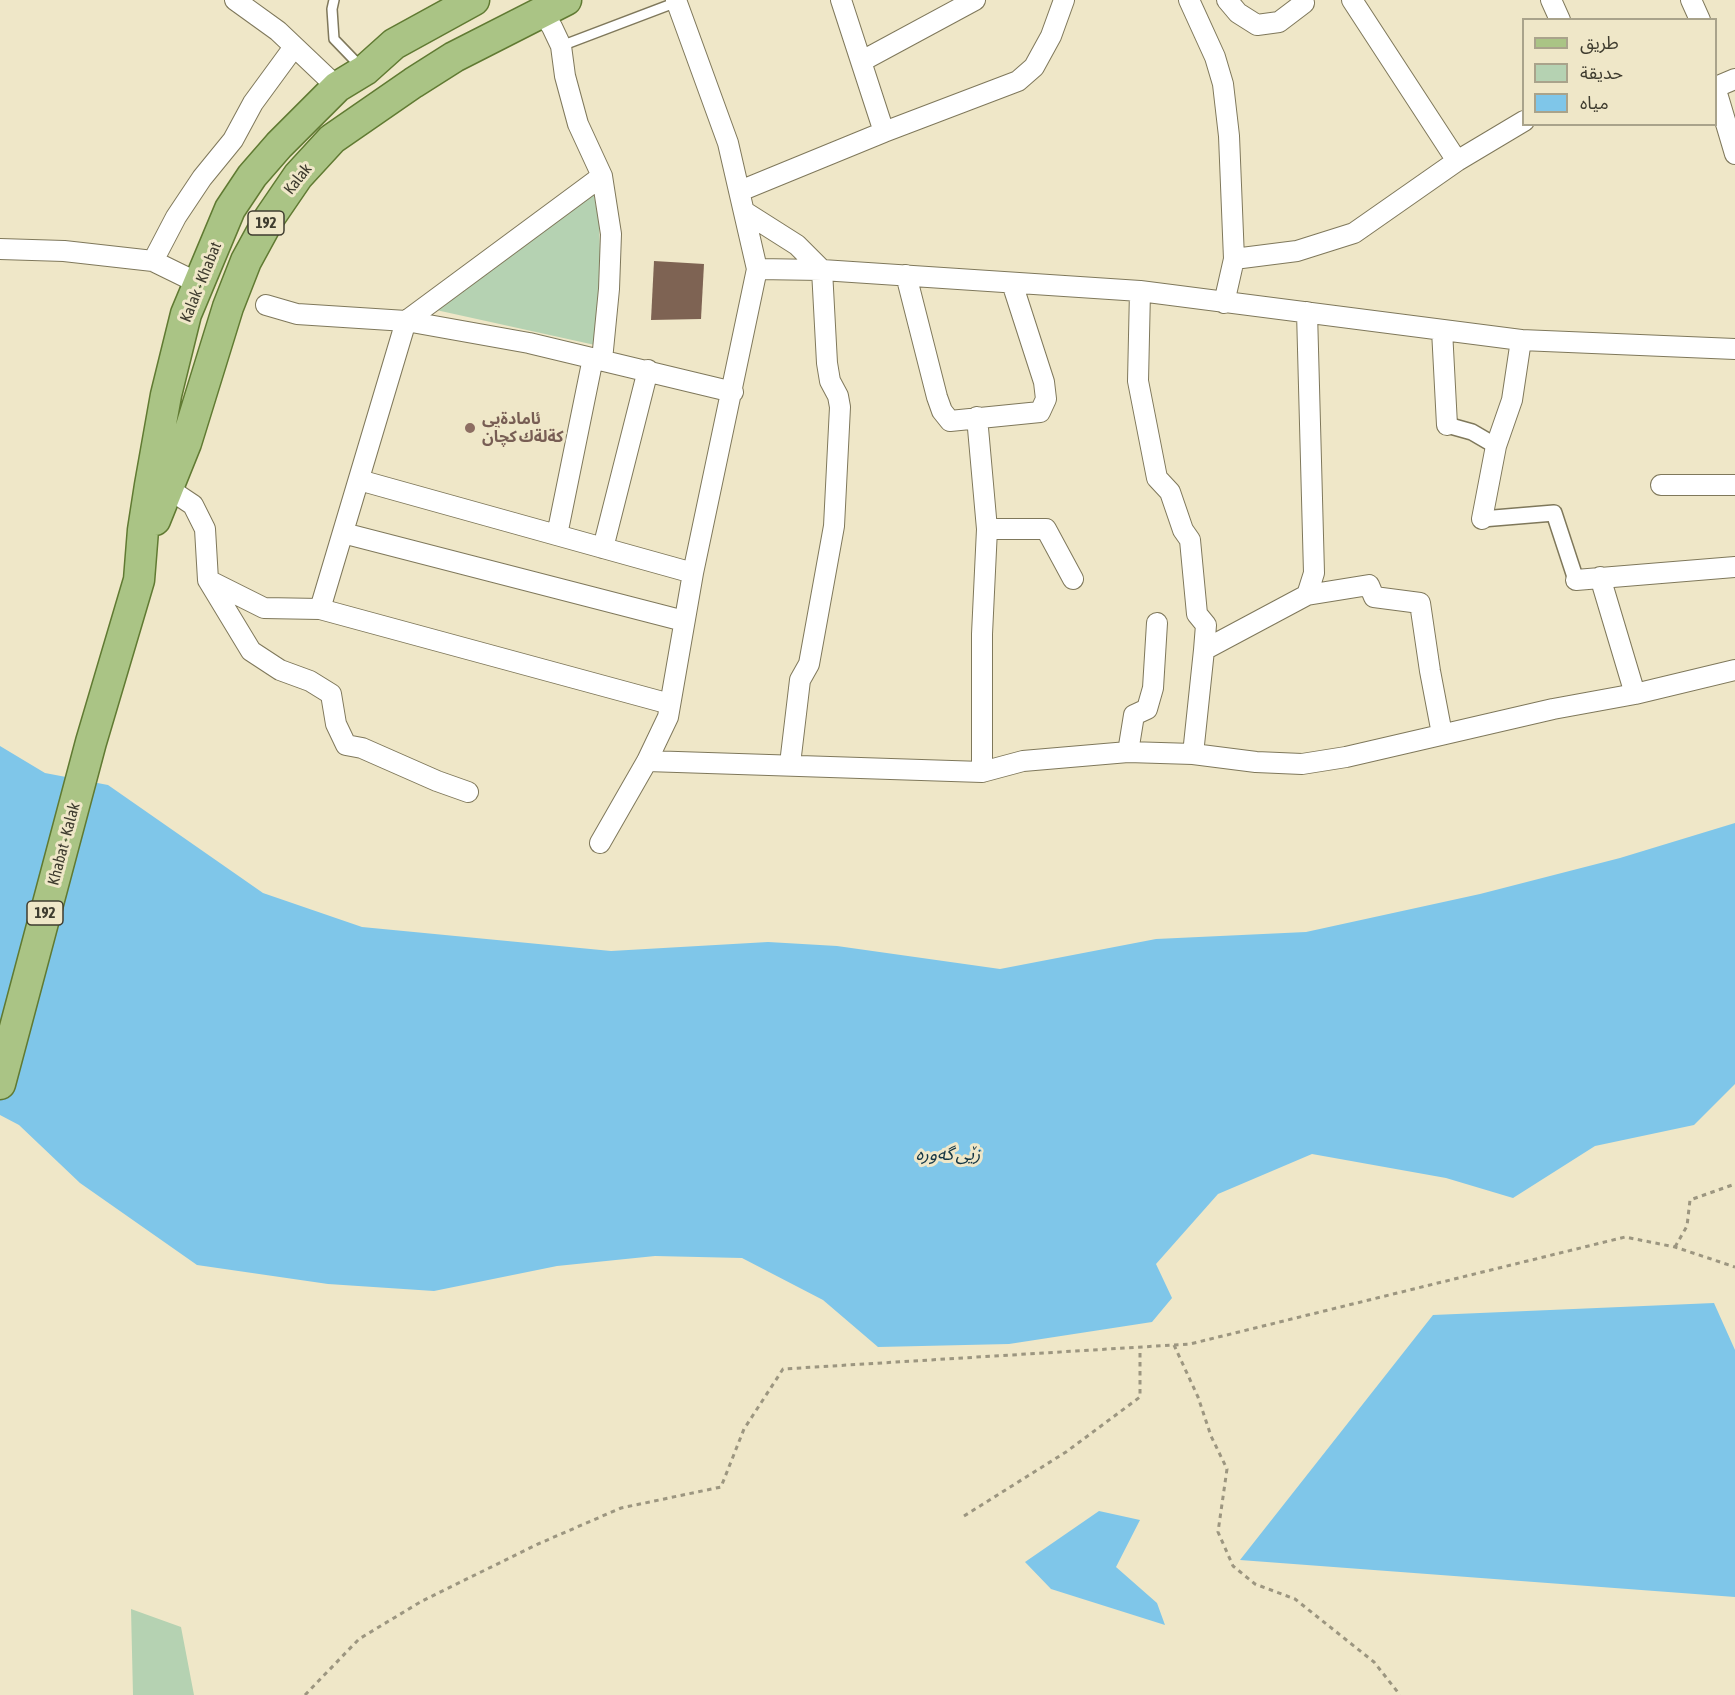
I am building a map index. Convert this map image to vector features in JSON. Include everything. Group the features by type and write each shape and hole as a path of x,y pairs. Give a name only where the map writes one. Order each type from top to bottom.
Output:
{"main road":[{"name":"Kalak - Khabat","path":"91,742 139,580 146,507 166,395 186,314 230,209 252,176 279,145 337,87 364,70 394,44 474,0"},
{"name":"Kalak","path":"139,580 147,535 169,489 186,443 228,307 246,261 270,217 298,176 332,139 371,110 454,57 551,4"},
{"name":"Khabat - Kalak","path":"0,1084 91,742"}],"street":[{"path":"235,0 278,31 337,87"},
{"path":"841,0 884,132"},
{"path":"862,62 975,0"},
{"path":"740,191 1017,81 1034,66 1051,36 1064,0"},
{"path":"1189,0 1215,57 1223,84 1229,136 1234,259 1224,303"},
{"path":"1227,0 1238,13 1257,25 1279,22 1308,1"},
{"path":"1352,0 1457,161"},
{"path":"1551,0 1559,18"},
{"path":"1691,0 1699,18"},
{"path":"600,843 647,761 668,717 693,573 733,392 757,269 728,143 676,1"},
{"path":"551,4 552,27 561,46 565,76 579,124 602,176 611,234 609,289 597,359 557,535"},
{"path":"153,261 176,217 202,178 233,140 253,103 294,47"},
{"path":"1717,88 1735,79"},
{"path":"1717,91 1735,154"},
{"path":"1234,259 1297,251 1354,233 1457,161 1522,122"},
{"path":"320,609 406,321 602,176"},
{"path":"745,212 797,245 822,270 827,363 830,381 838,396 840,407 834,526 809,664 800,680 790,764"},
{"path":"0,249 64,251 153,261 200,284"},
{"path":"757,269 822,270 1140,291 1521,340 1735,349"},
{"path":"906,275 942,411 951,421 1040,412 1046,399 1044,382 1012,283"},
{"path":"1140,291 1138,381 1157,478 1170,492 1183,530 1190,540 1197,614 1206,625 1193,754"},
{"path":"266,305 297,314 406,321 529,343 733,392"},
{"path":"1307,312 1314,573 1307,595"},
{"path":"1442,330 1447,425 1472,432 1496,446"},
{"path":"1521,340 1512,400 1496,446 1482,519 1554,513 1576,580 1735,567"},
{"path":"603,548 648,370"},
{"path":"977,417 987,529 982,634 982,772"},
{"path":"359,480 693,573"},
{"path":"1661,485 1735,485"},
{"path":"169,489 193,505 205,530 208,580 251,651 280,670 310,681 331,694 336,724 346,745 362,748 468,792"},
{"path":"987,529 1046,529 1073,579"},
{"path":"343,533 684,621"},
{"path":"1600,577 1635,694"},
{"path":"208,580 264,608 320,609 670,704"},
{"path":"1204,650 1307,595 1369,585 1374,597 1420,603 1442,734"},
{"path":"1128,752 1134,715 1147,710 1153,688 1157,623"},
{"path":"647,761 982,772 1023,761 1128,752 1193,754 1256,762 1302,764 1346,757 1735,670"}],"lane":[{"path":"334,0 332,9 334,39 364,70"},
{"path":"561,46 676,1"}],"path":[{"path":"1675,1248 1687,1226 1689,1200 1735,1184"},
{"path":"305,1695 359,1639 422,1601 538,1544 621,1508 720,1487 744,1429 783,1369 1174,1345 1201,1341 1625,1237 1675,1248 1735,1267"},
{"path":"1174,1345 1227,1469 1218,1532 1233,1566 1255,1584 1295,1599 1374,1662 1401,1695"},
{"path":"964,1516 1066,1452 1140,1397 1140,1347"}],"green space":[{"path":"592,184 599,223 601,282 595,345 427,308"},
{"path":"131,1609 181,1627 194,1695 133,1695"}],"water":[{"name":"زێی گەورە","path":"0,746 45,773 108,785 263,893 362,927 611,951 768,942 837,946 1000,969 1156,939 1306,932 1480,894 1620,858 1735,823 1735,1084 1694,1125 1595,1146 1513,1198 1446,1178 1312,1154 1218,1194 1156,1264 1172,1298 1152,1322 1009,1344 878,1347 823,1300 742,1258 655,1256 557,1266 434,1291 328,1284 197,1265 80,1183 19,1125 0,1115"},
{"path":"1714,1303 1735,1350 1735,1597 1240,1560 1433,1315"},
{"path":"1099,1511 1140,1520 1116,1567 1157,1603 1165,1625 1051,1589 1025,1562"}],"building":[{"path":"654,261 704,264 701,319 651,320"}],"place":[{"name":"ئامادةيى كةلةك كچان","path":"470,428"}]}
